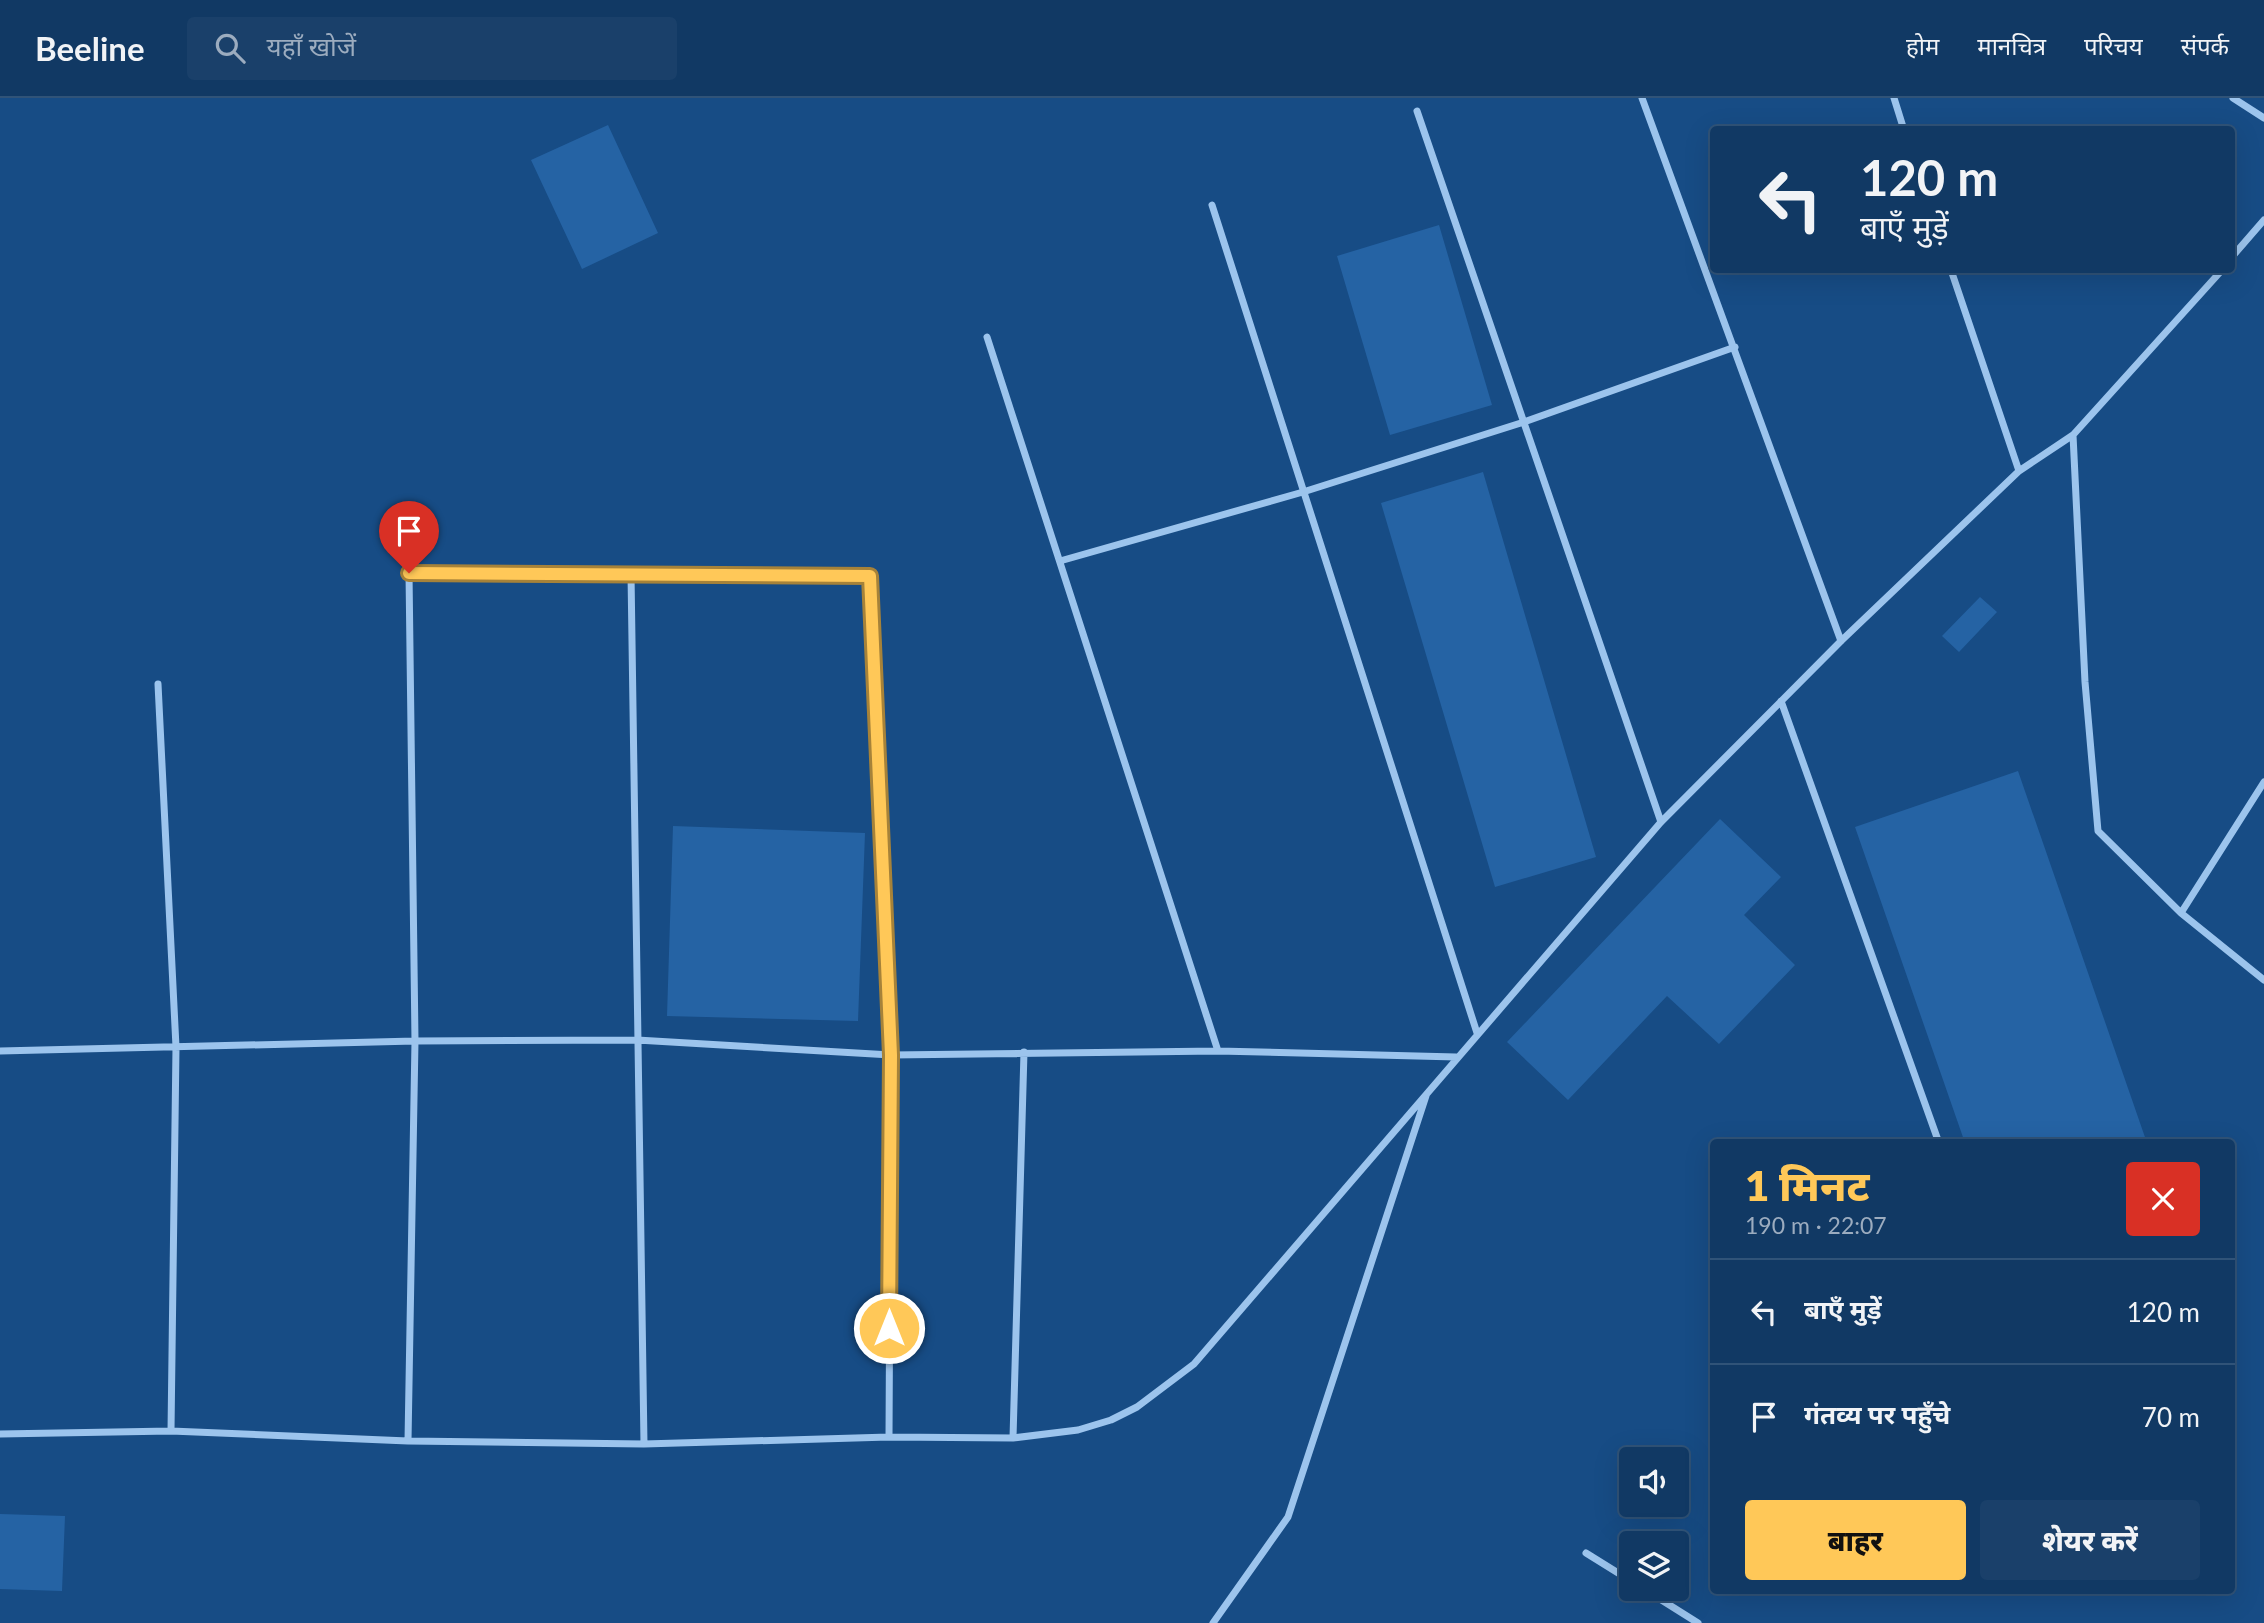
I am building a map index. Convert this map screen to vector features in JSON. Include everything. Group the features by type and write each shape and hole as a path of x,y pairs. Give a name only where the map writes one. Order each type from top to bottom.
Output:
{"street":[{"path":"1642,98 1842,641"},
{"path":"1894,98 1903,126"},
{"path":"2234,98 2264,118"},
{"path":"1417,111 1661,822"},
{"path":"1212,205 1477,1033"},
{"path":"2235,253 2264,220"},
{"path":"1952,273 2019,471"},
{"path":"0,1434 171,1431 408,1441 643,1444 889,1437 1013,1438 1078,1430 1138,1408 1194,1364 1661,822 1842,641 2019,471 2073,435 2218,273"},
{"path":"987,337 1218,1051"},
{"path":"1060,561 1303,492 1524,422 1735,347"},
{"path":"2073,435 2085,682 2098,831 2181,913 2264,980"},
{"path":"408,1441 415,1041 409,573 870,576 891,1055 889,1437"},
{"path":"631,574 643,1444"},
{"path":"158,684 176,1047 171,1431"},
{"path":"1781,701 1938,1139"},
{"path":"2181,913 2264,782"},
{"path":"0,1051 415,1041 637,1040 891,1055 1218,1051 1456,1057"},
{"path":"1013,1438 1024,1052"},
{"path":"1213,1623 1288,1517 1428,1090"},
{"path":"1586,1553 1619,1574"},
{"path":"1663,1601 1698,1623"}],"building":[{"path":"608,125 658,233 582,269 531,160"},
{"path":"1439,225 1492,405 1390,435 1337,256"},
{"path":"1483,472 1596,857 1495,887 1381,503"},
{"path":"1980,597 1997,612 1959,652 1942,636"},
{"path":"2018,771 2146,1139 1964,1139 1855,827"},
{"path":"1720,819 1781,877 1744,915 1795,965 1719,1044 1667,996 1568,1100 1507,1042"},
{"path":"673,826 865,833 858,1021 667,1016"},
{"path":"0,1514 65,1516 62,1591 0,1589"}],"route":[{"path":"409,573 870,576 891,1055 889,1328"}]}
